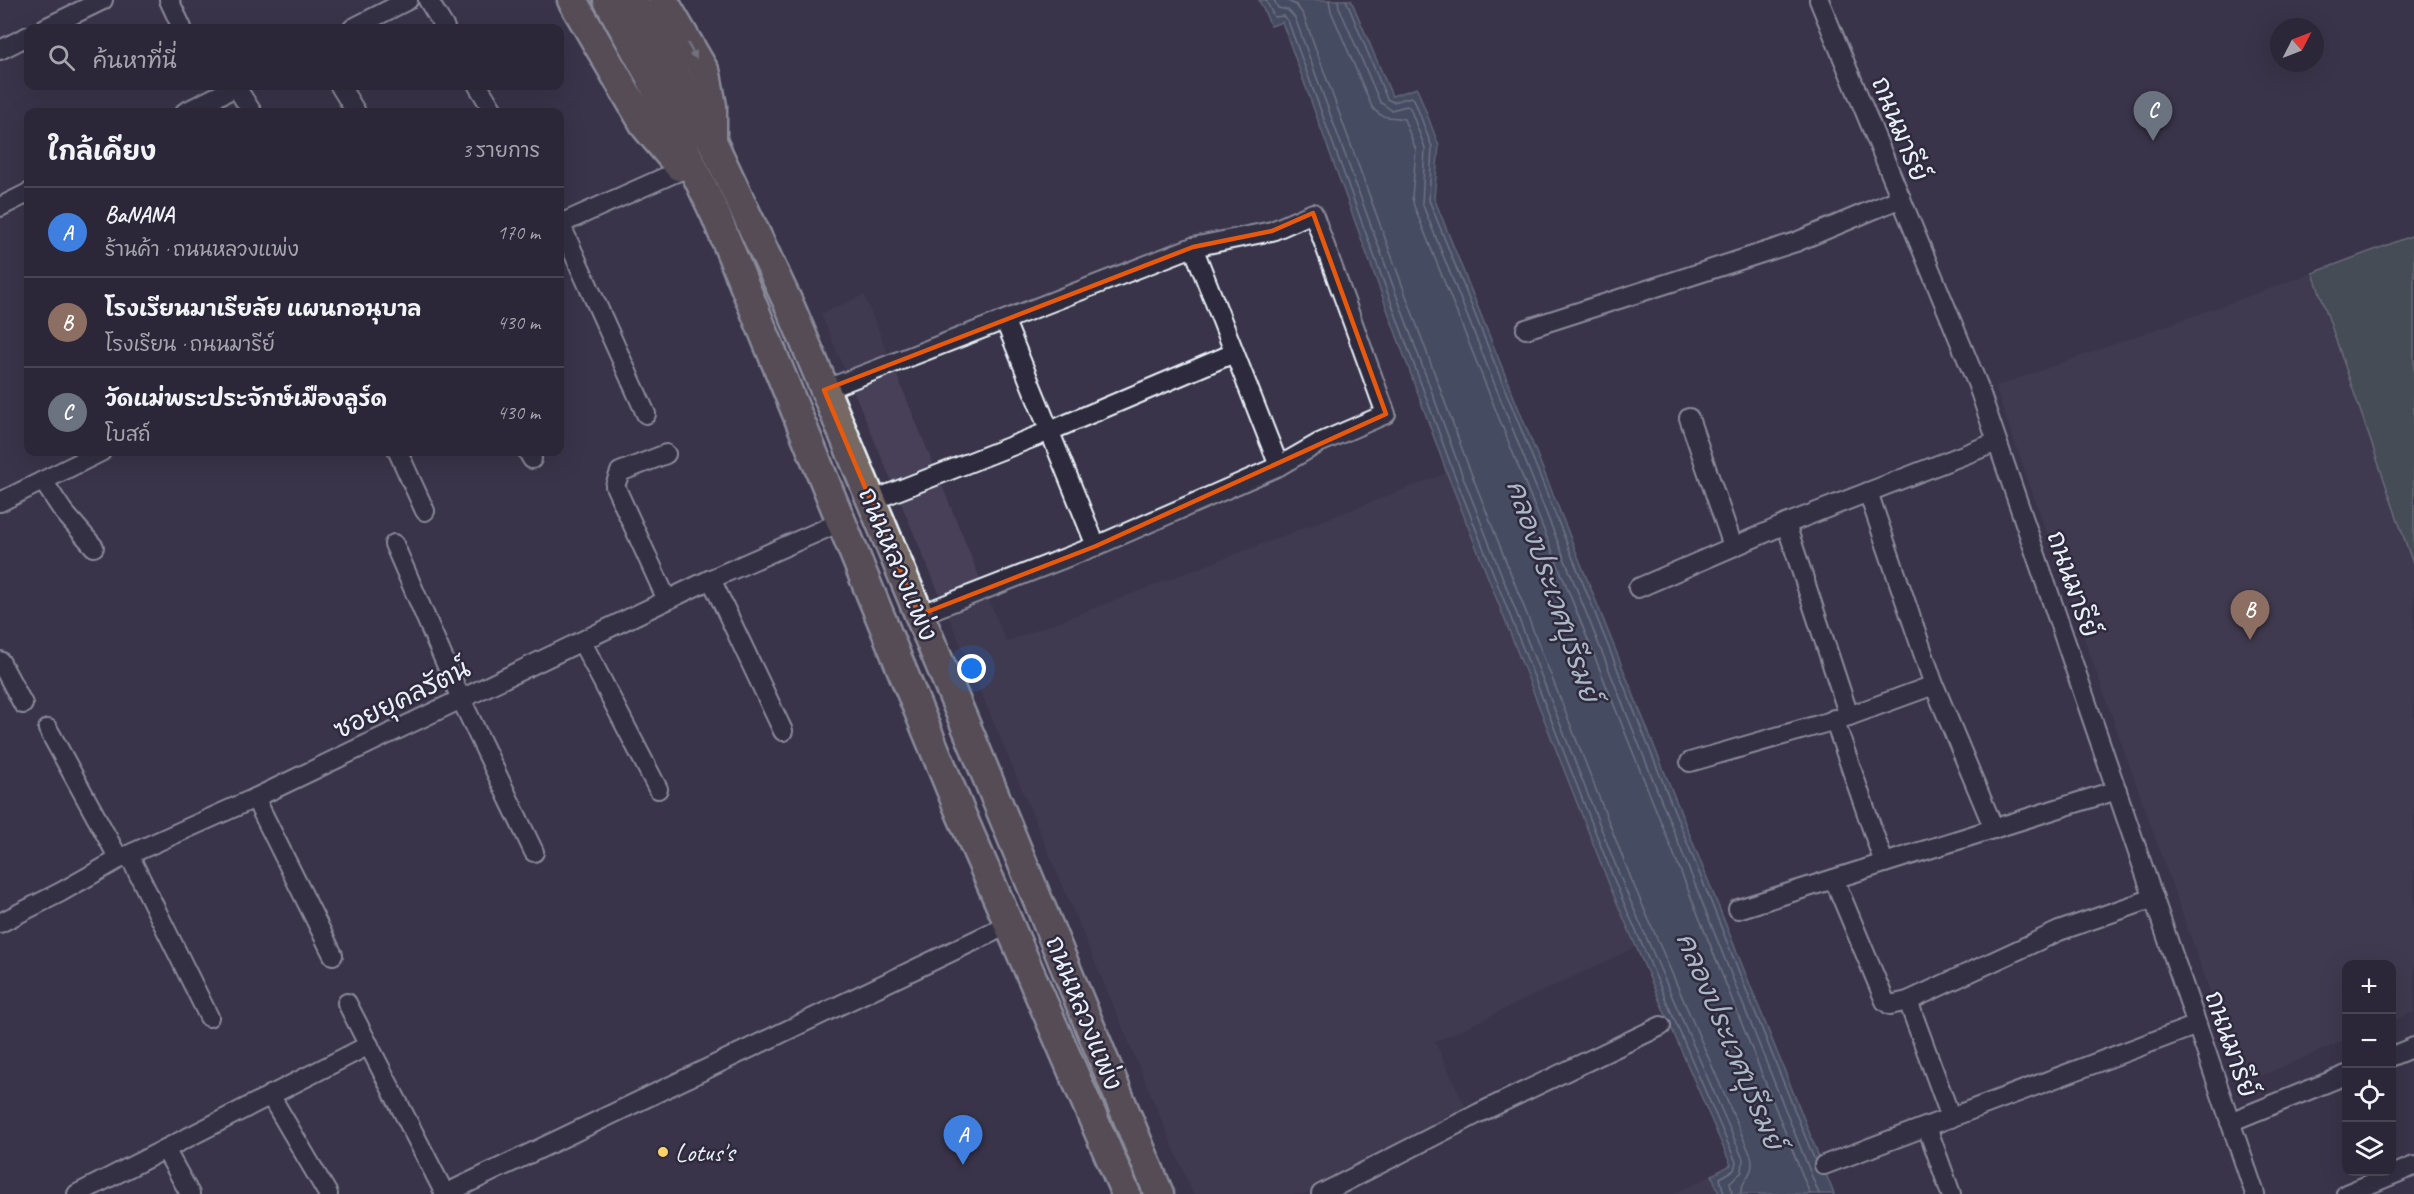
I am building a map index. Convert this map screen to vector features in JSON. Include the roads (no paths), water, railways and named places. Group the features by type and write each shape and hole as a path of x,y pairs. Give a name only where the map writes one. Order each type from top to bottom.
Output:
{"main road":[{"path":"572,0 645,127 680,168"},
{"name":"ถนนหลวงแพ่ง","path":"591,0 643,91 740,303 830,528 999,929 1014,958 1108,1194"},
{"path":"608,0 650,76 716,216 957,805 1126,1194"},
{"path":"618,0 664,81 815,395 1138,1194"},
{"name":"ถนนหลวงแพ่ง","path":"632,0 713,143 791,309 1159,1194"},
{"path":"663,0 706,74 712,105 713,143"}],"street":[{"path":"50,24 74,6 102,0"},
{"path":"170,0 180,24"},
{"path":"361,24 408,0"},
{"path":"428,0 443,24"},
{"name":"ถนนมารีย์","path":"1819,0 1977,383 2255,1194"},
{"path":"0,50 24,38"},
{"path":"239,90 250,108"},
{"path":"342,90 354,108"},
{"path":"480,90 492,108"},
{"path":"190,108 211,92"},
{"path":"564,222 680,168"},
{"path":"0,207 24,195"},
{"path":"1526,329 1796,242 1901,198"},
{"path":"825,390 1193,248 1272,231 1313,213 1386,414 1319,443 1279,466 1095,546 920,615"},
{"path":"564,233 646,414"},
{"path":"1193,248 1279,466"},
{"path":"1005,321 1095,546"},
{"path":"871,501 1050,431 1234,353"},
{"path":"1689,418 1733,546"},
{"path":"1638,588 1786,524 1997,442"},
{"path":"666,454 620,472 615,486 667,600"},
{"path":"0,502 93,456"},
{"path":"400,456 425,511"},
{"path":"43,481 63,511 94,547"},
{"path":"1868,492 1934,685 1994,829"},
{"path":"1786,524 1884,863"},
{"name":"ซอยยุคลรัตน์","path":"0,923 124,857 255,798 711,579 830,528"},
{"path":"394,544 461,699 534,852"},
{"path":"711,579 783,731"},
{"path":"582,642 658,789"},
{"path":"0,661 23,704"},
{"path":"1690,762 1842,718 1934,685"},
{"path":"48,729 124,857 209,1017"},
{"path":"1738,909 2117,790"},
{"path":"255,798 333,955"},
{"path":"1834,879 1885,1001 1890,1005 1908,1001 2059,931 2154,898"},
{"path":"347,1003 445,1194 999,929"},
{"path":"1908,1001 1951,1118"},
{"path":"1824,1165 2197,1025"},
{"path":"1321,1194 1469,1118 1661,1026"},
{"path":"77,1194 369,1045"},
{"path":"2396,1054 2414,1047"},
{"path":"2230,1122 2342,1076"},
{"path":"270,1095 327,1194"},
{"path":"1927,1127 1951,1194"},
{"path":"165,1149 190,1194"},
{"path":"2346,1194 2414,1166"}],"water":[{"name":"คลองประเวศบุรีรมย์","path":"1259,0 1351,0 1392,96 1417,88 1439,146 1434,198 1834,1194 1719,1194 1712,1175 1731,1165 1611,889 1447,473 1282,22 1271,26"}],"place":[{"name":"วัดแม่พระประจักษ์เมืองลูร์ด","path":"2153,141"},
{"name":"โรงเรียนมาเรียลัย แผนกอนุบาล","path":"2250,640"},
{"name":"Lotus's","path":"663,1152"},
{"name":"BaNANA","path":"963,1165"}]}
